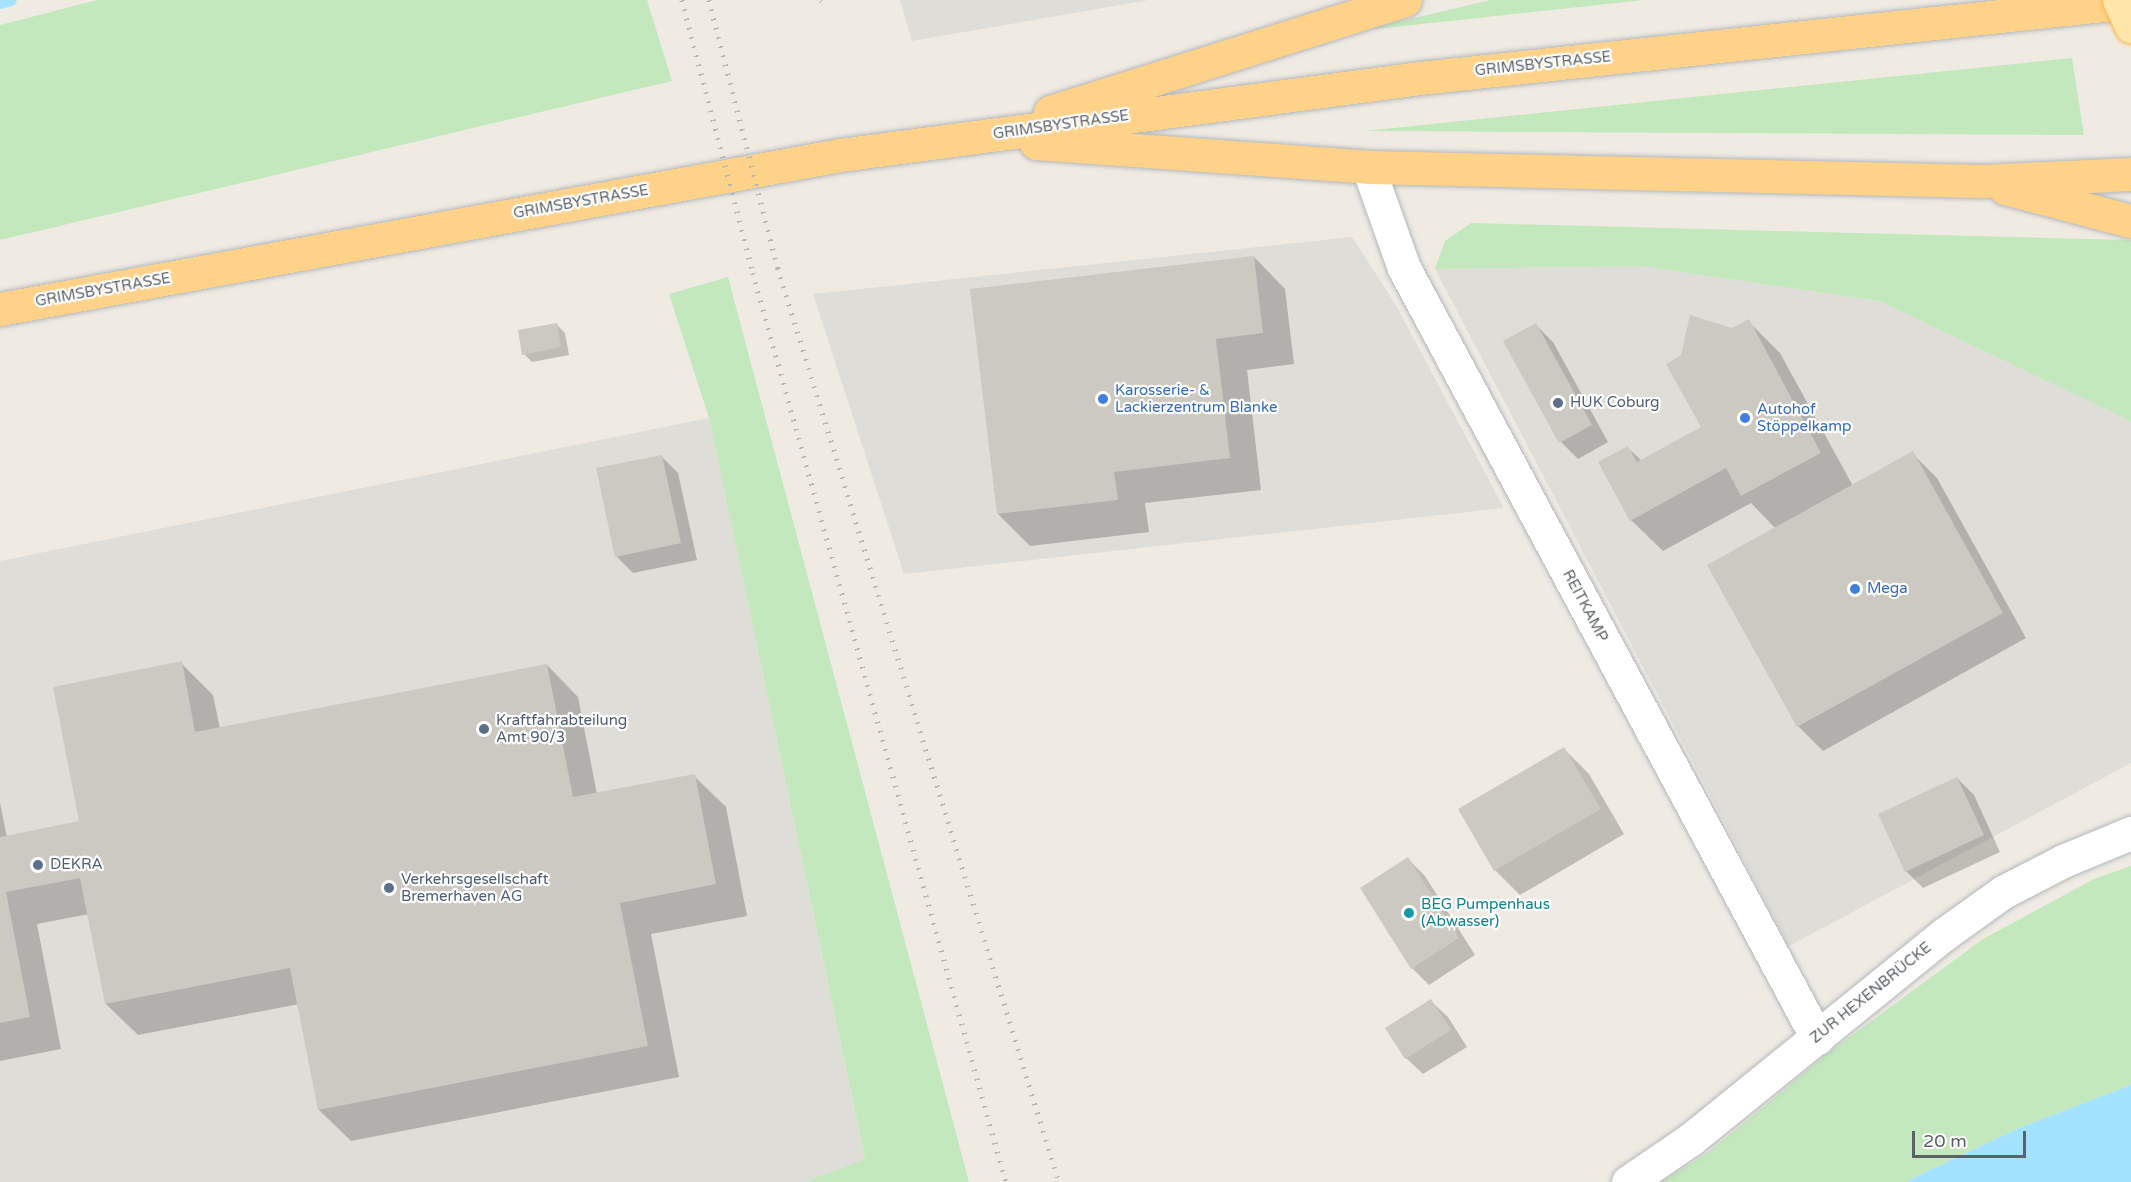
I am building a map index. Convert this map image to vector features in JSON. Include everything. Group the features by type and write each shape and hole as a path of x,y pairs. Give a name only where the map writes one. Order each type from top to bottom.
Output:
{"highway":[{"path":"965,138 1405,0"},
{"name":"GRIMSBYSTRASSE","path":"0,309 840,155 1420,78 2131,2"},
{"path":"965,138 1368,167 1983,181 2131,174"},
{"path":"1983,181 2131,221"}],"main road":[{"path":"2119,0 2131,26"}],"street":[{"name":"REITKAMP","path":"1368,167 1404,268 1817,1038"},
{"name":"ZUR HEXENBRÜCKE","path":"1628,1182 1691,1139 1943,935 2003,892 2063,861 2131,833"}],"shaded area":[{"path":"900,0 1149,0 912,41"},
{"path":"1352,237 1396,305 1504,508 904,574 813,294"},
{"path":"1639,266 1879,301 2131,420 2131,763 1789,946 1435,269"},
{"path":"709,418 865,1160 805,1182 0,1182 0,561"}],"green space":[{"path":"97,0 647,0 672,81 0,240 0,25"},
{"path":"1491,0 1644,0 1358,31"},
{"path":"2072,58 2084,135 1364,131"},
{"path":"1471,223 2131,240 2131,421 1879,301 1639,266 1435,269 1445,241"},
{"path":"728,277 969,1182 805,1182 865,1159 709,418 669,294"},
{"path":"2131,866 2131,1085 2019,1128 1905,1182 1661,1182 1706,1154 1832,1050 1983,939 2094,879"}],"water":[{"path":"2131,1085 2131,1182 1905,1182 2019,1128"}],"building":[{"name":"Karosserie- & Lackierzentrum Blanke","path":"1254,256 1263,333 1216,339 1230,458 1114,472 1118,500 997,514 970,289"},
{"path":"1690,315 1732,328 1749,319 1821,453 1741,496 1726,468 1630,521 1598,462 1628,446 1637,462 1701,427 1666,364 1681,355"},
{"path":"557,323 561,347 522,355 518,330"},
{"path":"1536,323 1592,425 1559,443 1503,341"},
{"name":"Mega","path":"1913,451 2003,613 1797,727 1707,565"},
{"path":"662,455 681,543 615,557 596,468"},
{"name":"Verkehrsgesellschaft Bremerhaven AG","path":"182,661 195,732 547,664 573,797 695,774 716,884 620,903 648,1046 318,1110 290,968 105,1004 80,878 6,892 30,1017 0,1023 0,837 79,821 53,687"},
{"path":"1564,747 1601,809 1494,871 1458,809"},
{"path":"1957,777 1984,835 1905,872 1878,814"},
{"name":"BEG Pumpenhaus (Abwasser)","path":"1408,857 1459,938 1411,969 1360,888"},
{"path":"1431,999 1451,1030 1405,1059 1385,1028"}],"waterway":[{"path":"0,3 11,0"}],"railway":[{"path":"682,0 753,273 1006,1182"},
{"path":"709,0 778,268 1059,1182"}],"place":[{"name":"Karosserie- & Lackierzentrum Blanke","path":"1103,399"},
{"name":"HUK Coburg","path":"1558,403"},
{"name":"Autohof Stöppelkamp","path":"1745,418"},
{"name":"Mega","path":"1855,589"},
{"name":"Kraftfahrabteilung Amt 90/3","path":"484,729"},
{"name":"DEKRA","path":"38,865"},
{"name":"Verkehrsgesellschaft Bremerhaven AG","path":"389,888"},
{"name":"BEG Pumpenhaus (Abwasser)","path":"1409,913"}]}
